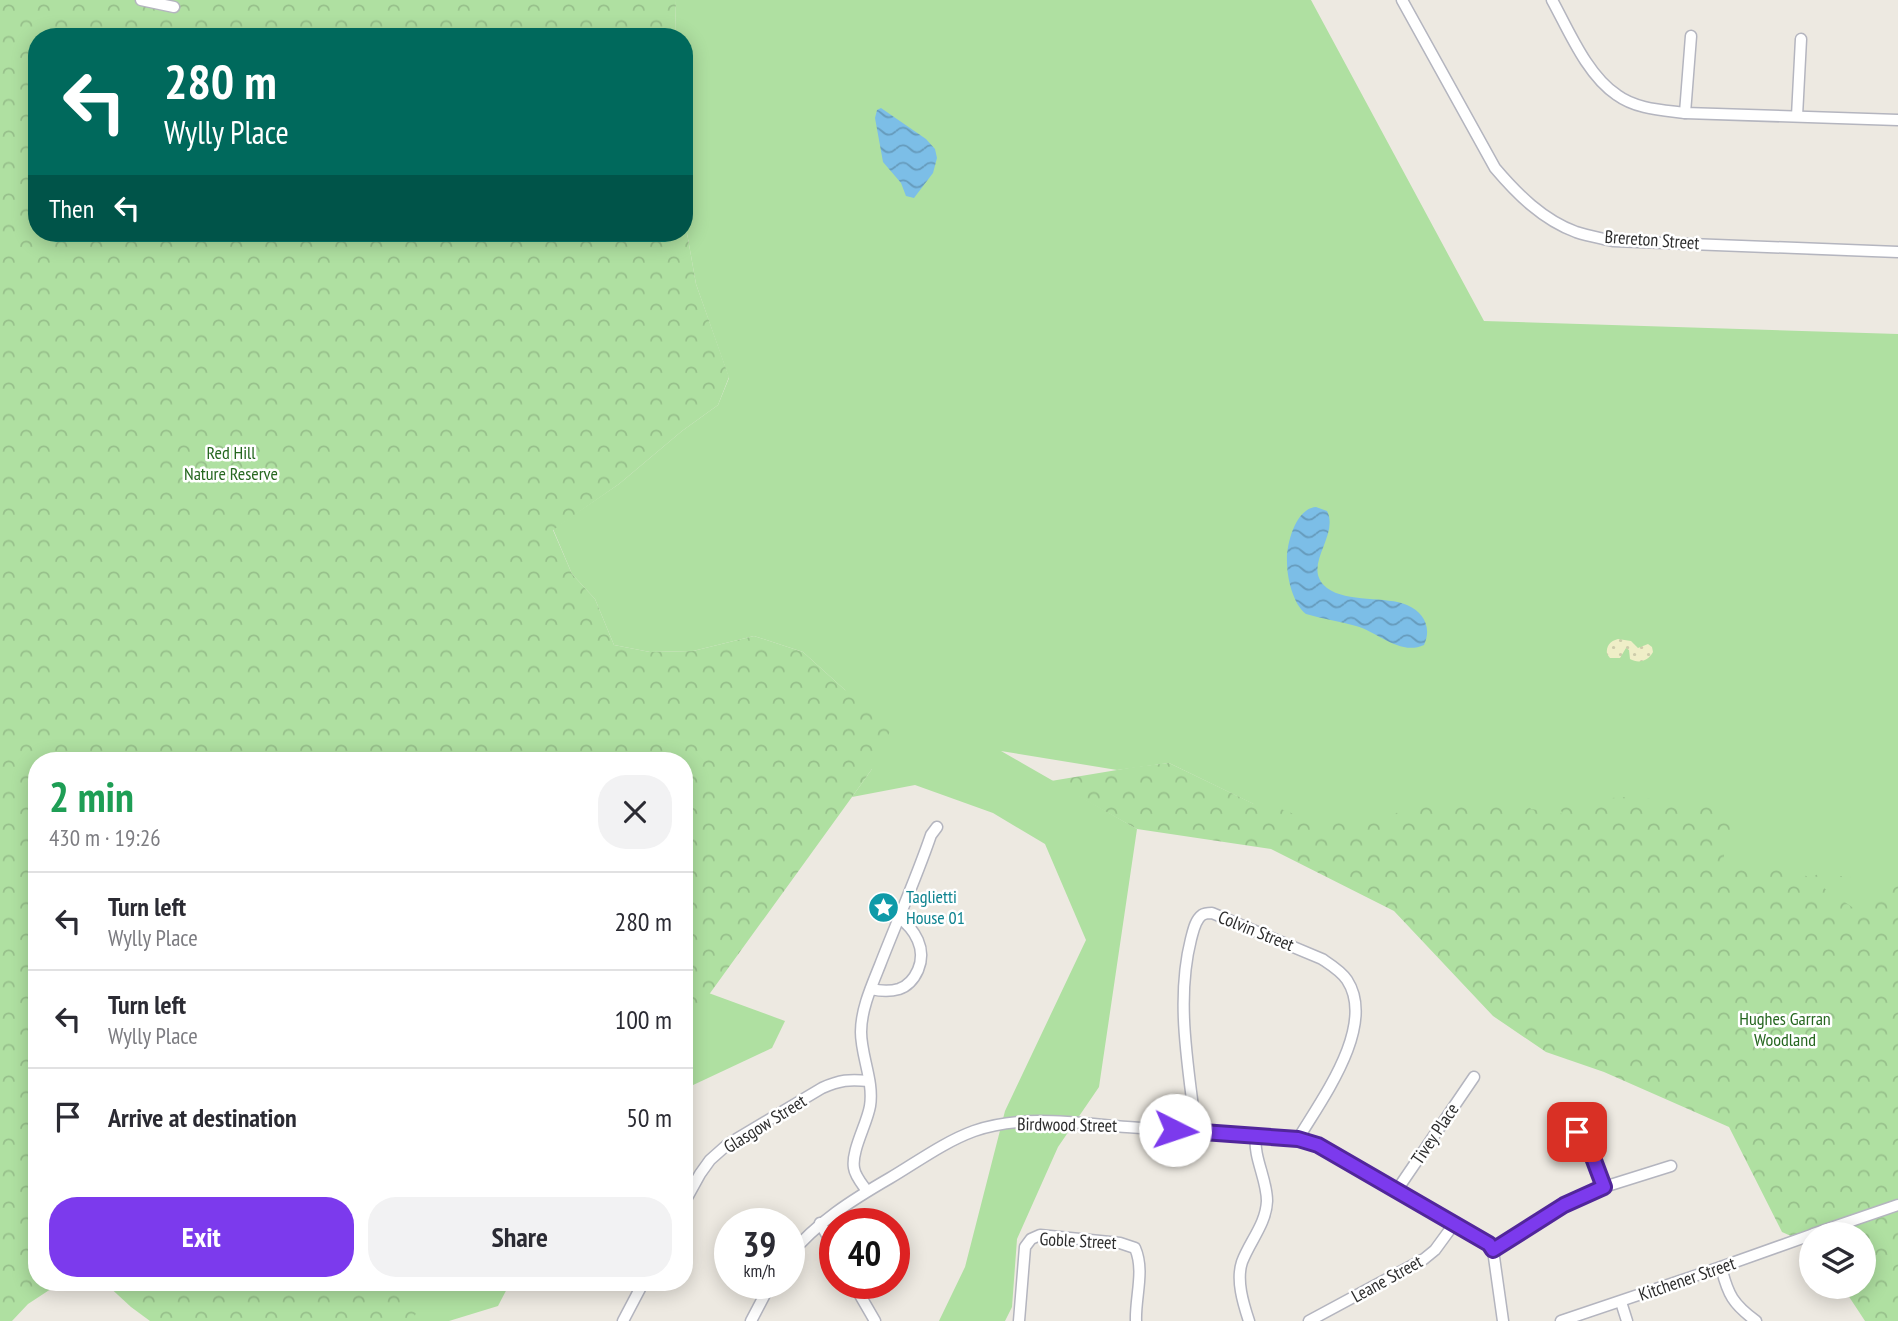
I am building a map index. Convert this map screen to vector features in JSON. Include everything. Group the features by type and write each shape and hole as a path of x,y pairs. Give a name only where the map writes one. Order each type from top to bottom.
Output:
{"street":[{"path":"141,0 174,8"},
{"name":"Brereton Street","path":"1402,0 1494,168 1515,192 1544,215 1572,230 1613,241 1898,252"},
{"path":"1552,0 1581,54 1602,83 1618,96 1640,106 1685,113 1898,120"},
{"path":"1685,113 1691,36"},
{"path":"1797,116 1801,39"},
{"path":"867,1191 853,1166 871,1103 861,1031 864,1011 898,917 931,835 937,827"},
{"name":"Colvin Street","path":"1196,1132 1186,1049 1184,984 1188,951 1195,925 1202,915 1212,913 1322,959 1336,968 1347,980 1354,996 1356,1013 1347,1051 1328,1090 1298,1139"},
{"path":"871,989 897,990 908,985 922,962 921,949 915,935 909,924 898,917"},
{"name":"Tivey Place","path":"1397,1190 1474,1077"},
{"name":"Glasgow Street","path":"693,1187 710,1160 728,1144 822,1088 850,1079 869,1081"},
{"name":"Birdwood Street","path":"842,1208 950,1142 974,1131 998,1125 1045,1121 1298,1139 1328,1150 1489,1244 1493,1250"},
{"path":"1577,1132 1589,1147 1604,1187"},
{"path":"1249,1321 1240,1277 1242,1263 1263,1219 1267,1203 1255,1143 1256,1136"},
{"path":"1503,1321 1493,1250 1564,1205 1604,1187 1671,1166"},
{"name":"Kitchener Street","path":"1848,1222 1898,1205"},
{"name":"Birdwood Street","path":"805,1236 819,1224"},
{"name":"Leane Street","path":"1309,1321 1424,1259 1435,1250 1454,1224"},
{"name":"Goble Street","path":"1019,1321 1025,1247 1031,1239 1040,1235 1120,1243 1135,1248 1140,1268 1136,1321"},
{"name":"Kitchener Street","path":"1561,1321 1799,1239"},
{"path":"1721,1267 1733,1301 1756,1321"},
{"path":"623,1321 639,1291"},
{"path":"751,1321 763,1299"},
{"path":"862,1299 875,1321"},
{"path":"1621,1301 1627,1321"}],"green space":[{"name":"Red Hill Nature Reserve","path":"0,0 676,0 675,28 28,28 28,242 689,242 696,284 729,377 718,405 682,431 619,484 553,530 572,574 595,599 614,645 650,652 693,651 754,636 803,652 845,690 893,725 872,769 708,996 693,1009 693,752 28,752 28,1291 48,1291 28,1304 12,1321 0,1321"},
{"path":"676,0 1311,0 1484,321 1898,334 1898,933 1346,849 1169,763 1117,770 1001,751 1137,829 1099,1087 1058,1147 1017,1239 1012,1307 1005,1321 939,1321 965,1267 1005,1111 1086,940 1045,844 993,813 915,785 852,797 872,769 845,690 803,652 754,636 693,651 650,652 614,645 595,599 572,574 553,529 619,484 682,431 718,405 729,378 696,284 689,242 693,242 693,28 675,28"},
{"name":"Hughes Garran Woodland","path":"1169,763 1254,804 1255,799 1299,816 1386,818 1411,806 1523,800 1531,809 1563,814 1556,802 1625,797 1720,804 1735,822 1724,847 1724,858 1731,865 1772,867 1810,877 1819,874 1851,877 1855,889 1818,884 1852,907 1877,903 1870,884 1892,881 1898,885 1898,900 1889,903 1891,907 1898,907 1898,1321 1865,1321 1851,1299 1876,1299 1876,1222 1799,1222 1799,1240 1782,1232 1729,1127 1604,1072 1546,1052 1493,1016 1394,911 1271,849 1137,829 1051,781"},
{"path":"693,987 785,1021 772,1048 693,1085"},
{"path":"114,1291 424,1291 413,1321 150,1321"},
{"path":"252,1291 506,1291 498,1306 449,1321 291,1321"}],"sand":[{"path":"1618,639 1631,641 1638,648 1648,644 1653,652 1646,659 1637,661 1630,659 1629,650 1626,648 1620,658 1610,658 1607,654 1608,646"}],"water":[{"path":"881,108 926,139 935,149 937,158 933,173 914,198 906,196 901,183 883,162 875,118 877,110"},
{"path":"1316,507 1327,511 1330,521 1317,571 1320,580 1335,593 1399,602 1413,608 1422,616 1427,627 1424,645 1406,648 1364,629 1306,614 1301,610 1290,583 1288,546 1303,513"}],"place":[{"name":"Taglietti House 01","path":"883,907"}],"route":[{"path":"1175,1130 1298,1139 1318,1145 1489,1244 1493,1250 1544,1216 1604,1187 1589,1147 1577,1132"}]}
